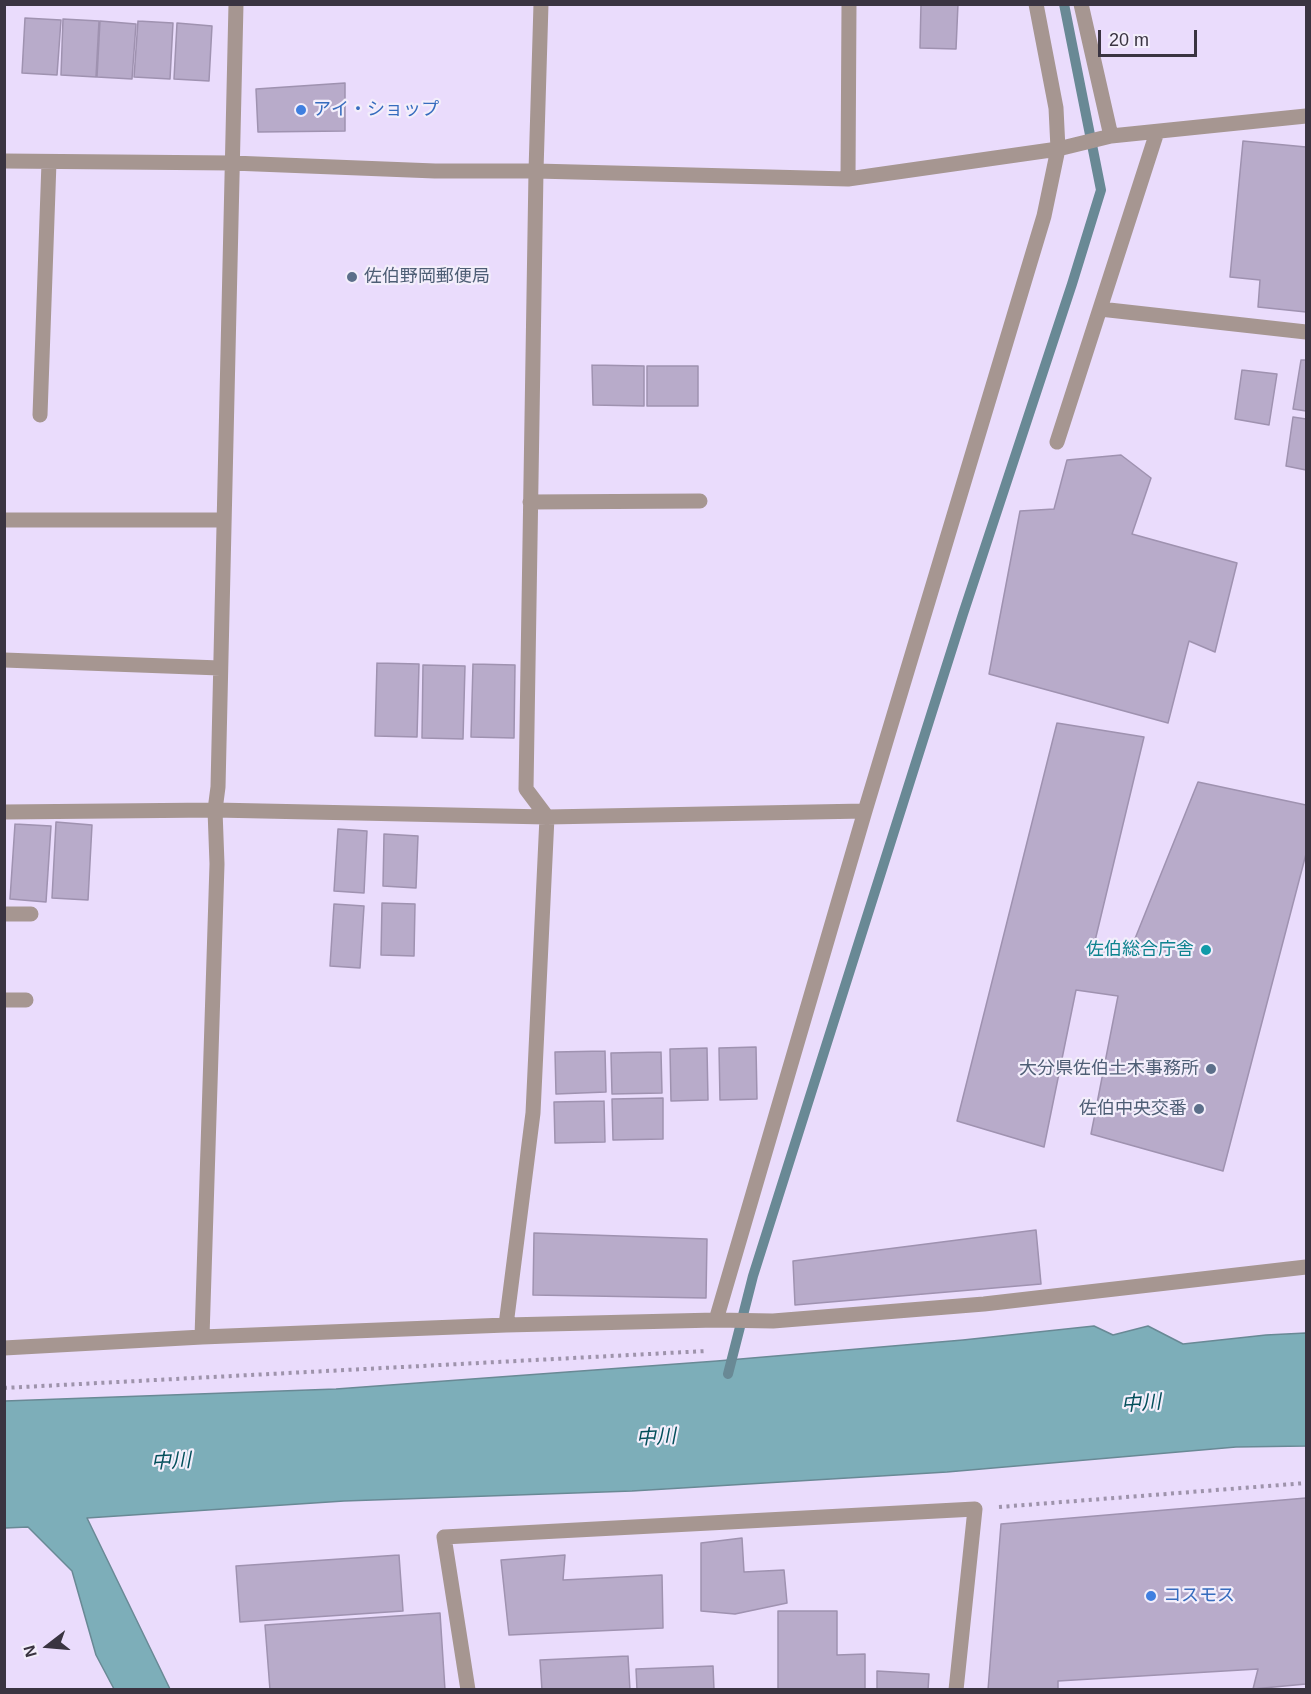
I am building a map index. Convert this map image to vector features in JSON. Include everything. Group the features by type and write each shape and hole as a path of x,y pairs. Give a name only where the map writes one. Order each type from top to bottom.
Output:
{"street":[{"path":"202,1337 218,864 215,810 218,787 236,4"},
{"path":"506,1325 533,1113 547,817 526,789 536,171 541,4"},
{"path":"848,179 849,4"},
{"path":"721,1320 865,811 1044,216 1058,149 1056,108 1036,4"},
{"path":"1081,4 1106,137"},
{"path":"4,161 232,163 435,171 536,171 848,179 1058,149 1106,137 1306,116"},
{"path":"1057,442 1156,132"},
{"path":"40,416 49,162"},
{"path":"1100,309 1306,332"},
{"path":"530,502 700,501"},
{"path":"4,520 224,520"},
{"path":"4,660 220,668"},
{"path":"4,812 215,810 547,817 865,811"},
{"path":"4,914 31,914"},
{"path":"4,1000 26,1000"},
{"path":"4,1348 202,1337 506,1325 721,1320 773,1322 984,1304 1306,1267"},
{"path":"468,1689 444,1537 975,1509 956,1689"}],"path":[{"path":"4,1389 706,1351"},
{"path":"975,1509 1306,1483"}],"water":[{"name":"中川","path":"1094,1326 1113,1335 1148,1326 1183,1344 1306,1333 1306,1446 1236,1447 947,1472 632,1491 344,1501 87,1518 170,1689 114,1689 96,1655 72,1571 28,1527 5,1528 5,1401 336,1389 717,1361 963,1340"}],"building":[{"path":"921,4 958,4 956,49 920,48"},
{"path":"25,18 61,20 57,75 22,73"},
{"path":"63,19 99,21 96,77 61,75"},
{"path":"100,21 136,24 132,79 97,77"},
{"path":"138,21 173,23 170,79 134,77"},
{"path":"177,23 212,26 209,81 174,79"},
{"name":"アイ・ショップ","path":"345,83 345,131 258,132 256,89"},
{"path":"1243,141 1306,147 1306,312 1258,307 1260,280 1230,277"},
{"path":"1301,360 1306,360 1306,411 1293,409"},
{"path":"592,365 644,366 644,406 593,405"},
{"path":"647,366 698,366 698,406 647,406"},
{"path":"1242,370 1277,374 1269,425 1235,419"},
{"path":"1293,417 1306,419 1306,470 1286,466"},
{"path":"1121,455 1151,478 1132,534 1237,563 1215,652 1189,641 1168,723 989,674 1020,511 1054,509 1067,460"},
{"path":"377,663 419,664 417,737 375,736"},
{"path":"473,664 515,665 514,738 471,737"},
{"path":"423,665 465,666 463,739 422,738"},
{"name":"佐伯総合庁舎","path":"1057,723 1144,737 1094,945 1128,956 1198,782 1306,805 1306,854 1223,1171 1091,1134 1118,996 1076,990 1044,1147 957,1121"},
{"path":"56,822 92,825 88,900 52,898"},
{"path":"15,824 51,826 46,902 10,899"},
{"path":"338,829 367,831 364,893 334,891"},
{"path":"384,834 418,836 416,888 383,886"},
{"path":"382,903 415,904 414,956 381,955"},
{"path":"334,904 364,906 360,968 330,966"},
{"path":"756,1047 757,1099 720,1100 719,1048"},
{"path":"707,1048 708,1100 671,1101 670,1049"},
{"path":"605,1051 606,1092 556,1094 555,1052"},
{"path":"661,1052 662,1093 612,1094 611,1053"},
{"path":"663,1098 663,1139 613,1140 612,1099"},
{"path":"604,1101 605,1142 555,1143 554,1102"},
{"path":"1036,1230 1041,1284 795,1305 793,1261"},
{"path":"534,1233 707,1239 706,1298 533,1295"},
{"name":"コスモス","path":"1306,1498 1306,1684 1253,1689 1258,1669 1058,1681 1058,1690 988,1690 1001,1524"},
{"path":"742,1538 744,1572 784,1570 787,1603 735,1614 701,1611 701,1543"},
{"path":"399,1555 403,1611 240,1622 236,1566"},
{"path":"565,1555 563,1580 662,1575 663,1628 509,1635 501,1560"},
{"path":"778,1611 837,1611 837,1655 865,1654 865,1690 778,1690"},
{"path":"440,1613 445,1690 270,1690 265,1625"},
{"path":"628,1656 630,1690 542,1690 540,1660"},
{"path":"713,1666 714,1690 637,1690 636,1669"},
{"path":"877,1671 929,1674 928,1690 877,1690"}],"waterway":[{"path":"728,1374 753,1276 963,614 1101,190 1064,4"}],"place":[{"name":"アイ・ショップ","path":"301,110"},
{"name":"佐伯野岡郵便局","path":"352,277"},
{"name":"佐伯総合庁舎","path":"1206,950"},
{"name":"大分県佐伯土木事務所","path":"1211,1069"},
{"name":"佐伯中央交番","path":"1199,1109"},
{"name":"コスモス","path":"1151,1596"}]}
